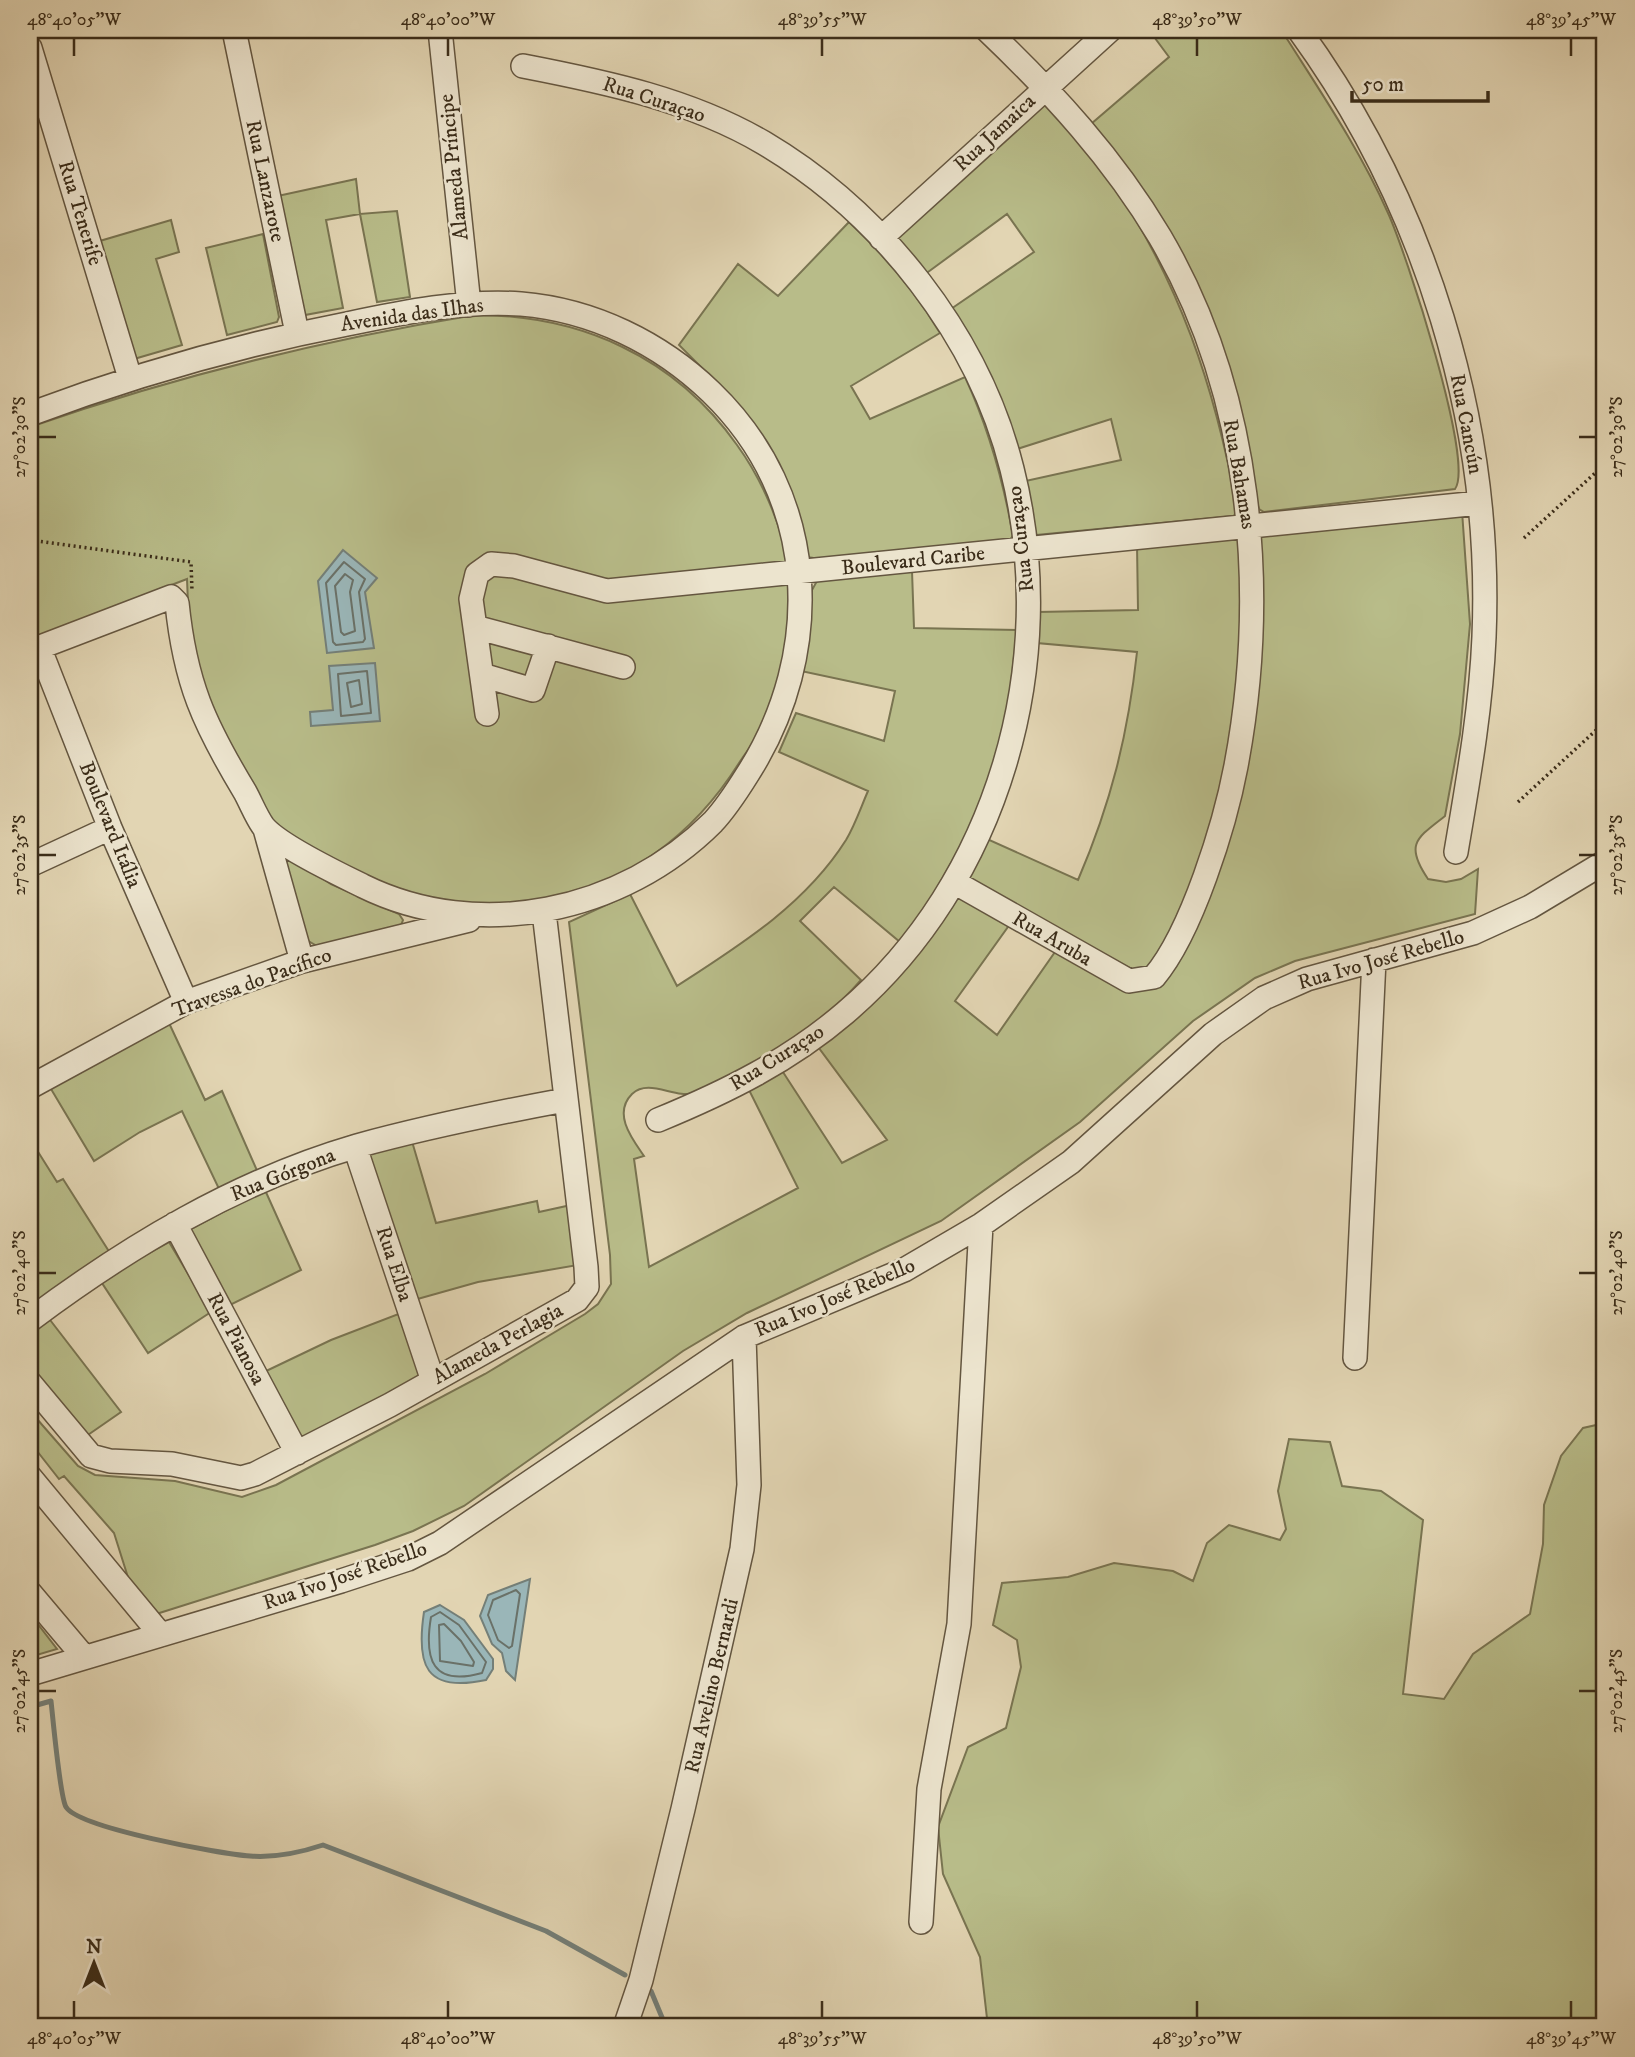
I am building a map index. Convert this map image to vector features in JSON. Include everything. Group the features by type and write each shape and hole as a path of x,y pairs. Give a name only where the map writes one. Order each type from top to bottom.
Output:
{"street":[{"name":"Rua Lanzarote","path":"234,30 297,333"},
{"name":"Alameda Príncipe","path":"440,30 469,305"},
{"name":"Rua Bahamas","path":"987,30 1046,86 1124,182 1176,268 1204,337 1227,407 1250,524 1251,657 1231,790 1198,891 1168,960 1154,977"},
{"name":"Rua Jamaica","path":"880,238 1110,30"},
{"name":"Rua Cancún","path":"1299,30 1376,155 1411,229 1452,353 1470,434 1485,578 1484,640 1477,718 1457,852"},
{"name":"Rua Tenerife","path":"30,48 130,378"},
{"name":"Rua Curaçao","path":"523,66 658,97 731,127 765,143 863,218 911,269 937,307 984,391 1011,465 1020,507 1029,612 1020,707 986,818 954,883 910,944 847,1012 792,1053 743,1083 658,1120"},
{"name":"Avenida das Ilhas","path":"30,414 130,378 297,333 389,315 469,305 517,304 578,316 653,346 683,368 732,413 767,462 790,522 800,573 800,618 791,676 763,751 728,803 715,820 660,865 618,887 544,912 489,916 435,909 381,895 265,829 224,762 206,725 186,669 177,603 171,597 35,649"},
{"name":"Boulevard Caribe","path":"475,627 471,599 477,574 491,564 514,566 607,591 1479,503"},
{"path":"487,714 475,627 623,667"},
{"path":"482,675 533,690 548,646"},
{"name":"Boulevard Itália","path":"35,649 186,1002"},
{"path":"30,865 110,828"},
{"path":"265,829 302,961"},
{"name":"Rua Ivo José Rebello","path":"30,1674 352,1578 440,1544 744,1337 904,1270 981,1225 1071,1162 1239,1014 1283,988 1474,933 1530,906 1605,862"},
{"name":"Rua Aruba","path":"954,883 1129,981 1154,977"},
{"name":"Alameda Perlagia","path":"30,1383 91,1456 110,1461 172,1464 241,1478 297,1453 433,1381 553,1316 577,1300 587,1287 544,912"},
{"name":"Travessa do Pacífico","path":"30,1087 186,1002 302,961 489,916"},
{"path":"1355,1358 1374,960"},
{"name":"Rua Górgona","path":"30,1320 121,1255 175,1224 272,1177 355,1147 451,1122 565,1100"},
{"name":"Rua Elba","path":"355,1147 433,1381"},
{"name":"Rua Pianosa","path":"175,1224 297,1453"},
{"path":"921,1922 929,1789 959,1624 981,1225"},
{"name":"Rua Avelino Bernardi","path":"625,2027 641,1980 683,1809 742,1549 749,1485 744,1337"},
{"path":"30,1477 161,1635"},
{"path":"30,1593 84,1657"}],"path":[{"path":"1601,118 1605,127"},
{"path":"1524,538 1605,464"},
{"path":"30,540 191,562 193,604"},
{"path":"1518,802 1605,722"}],"green space":[{"path":"1149,30 1281,30 1289,42 1354,147 1397,234 1422,309 1447,400 1459,471 1455,489 1264,512 1259,509 1214,344 1091,124 1169,57"},
{"path":"1049,101 1109,177 1134,216 1174,295 1191,336 1218,420 1237,509 1234,516 1036,535 1031,530 1021,482 1121,460 1111,419 1014,450 948,311 1034,252 1007,214 924,275 895,242 897,232 1036,107"},
{"path":"356,179 360,214 326,220 343,308 305,315 273,197"},
{"path":"397,211 410,297 377,302 360,214"},
{"path":"171,220 179,252 156,259 182,345 134,359 93,243"},
{"path":"849,222 898,274 940,333 851,386 870,419 965,377 1000,474 1013,536 1008,542 820,559 807,557 722,388 679,345 738,264 778,296"},
{"path":"263,234 279,317 277,322 227,335 206,248"},
{"path":"475,315 552,323 588,333 655,365 685,388 712,414 754,472 780,533 789,576 787,651 778,697 762,729 700,814 655,853 604,882 550,899 494,905 436,900 378,883 321,854 288,834 272,820 254,794 201,688 190,625 187,579 30,639 30,427 250,361"},
{"path":"1462,511 1470,624 1460,734 1445,816 1421,836 1415,849 1428,879 1446,882 1461,879 1478,869 1475,914 1295,961 1255,978 1193,1021 1080,1122 941,1221 747,1313 683,1351 464,1506 413,1531 375,1545 153,1615 132,1590 114,1533 64,1476 59,1479 30,1442 30,1411 78,1466 95,1475 175,1481 242,1497 276,1485 485,1374 598,1304 611,1284 610,1255 569,922 630,894 677,986 769,922 811,885 830,863 846,840 868,791 779,752 796,713 884,741 895,691 801,671 812,590 817,581 912,571 914,628 1017,630 1006,728 972,826 928,904 900,942 834,887 800,921 861,980 845,997 784,1047 738,1075 687,1094 646,1088 632,1094 626,1102 626,1126 644,1156 634,1159 649,1267 798,1188 748,1088 781,1069 842,1163 887,1140 816,1044 957,898 968,899 1010,924 955,1001 997,1035 1055,952 1141,989 1228,832 1258,537"},
{"path":"1233,534 1240,540 1243,652 1224,782 1193,880 1162,953 1152,966 1137,972 970,882 967,874 985,838 1078,880 1109,796 1129,712 1137,652 1037,643 1038,612 1138,610 1137,545"},
{"path":"286,858 292,858 331,884 399,914 403,920 401,925 317,946 305,939 284,863"},
{"path":"169,1023 205,1100 222,1091 259,1175 220,1191 182,1111 140,1132 94,1161 48,1084"},
{"path":"411,1138 436,1223 537,1201 539,1212 571,1205 578,1265 478,1282 414,1300 368,1157 369,1149"},
{"path":"30,1139 57,1182 63,1179 110,1253 30,1310"},
{"path":"265,1190 301,1270 228,1306 189,1230"},
{"path":"169,1242 211,1312 148,1353 100,1280"},
{"path":"401,1313 420,1369 420,1379 305,1439 300,1437 264,1372 331,1340"},
{"path":"47,1316 121,1412 85,1437 30,1371 30,1330"},
{"path":"1605,1423 1605,2027 988,2027 980,1957 943,1874 938,1827 968,1747 1006,1728 1021,1667 1017,1640 993,1625 1002,1583 1068,1577 1114,1563 1173,1571 1193,1581 1207,1543 1229,1525 1280,1540 1286,1529 1278,1491 1289,1439 1330,1442 1342,1486 1381,1491 1423,1520 1403,1694 1444,1699 1473,1654 1530,1614 1543,1544 1544,1505 1561,1456 1583,1428"},
{"path":"30,1614 57,1649 30,1657"}],"water":[{"path":"343,550 377,578 365,592 374,648 327,653 318,581"},
{"path":"375,663 380,721 311,726 310,712 333,710 329,666"},
{"path":"530,1579 515,1680 506,1671 502,1653 492,1644 480,1616 488,1595"},
{"path":"440,1605 464,1620 493,1659 493,1669 486,1680 449,1682 437,1678 429,1671 422,1647 424,1612"}],"waterway":[{"path":"30,1707 51,1701 64,1800 66,1807 76,1815 152,1839 234,1854 278,1856 323,1845 546,1931 625,1975"},
{"path":"651,1991 666,2027"}]}
